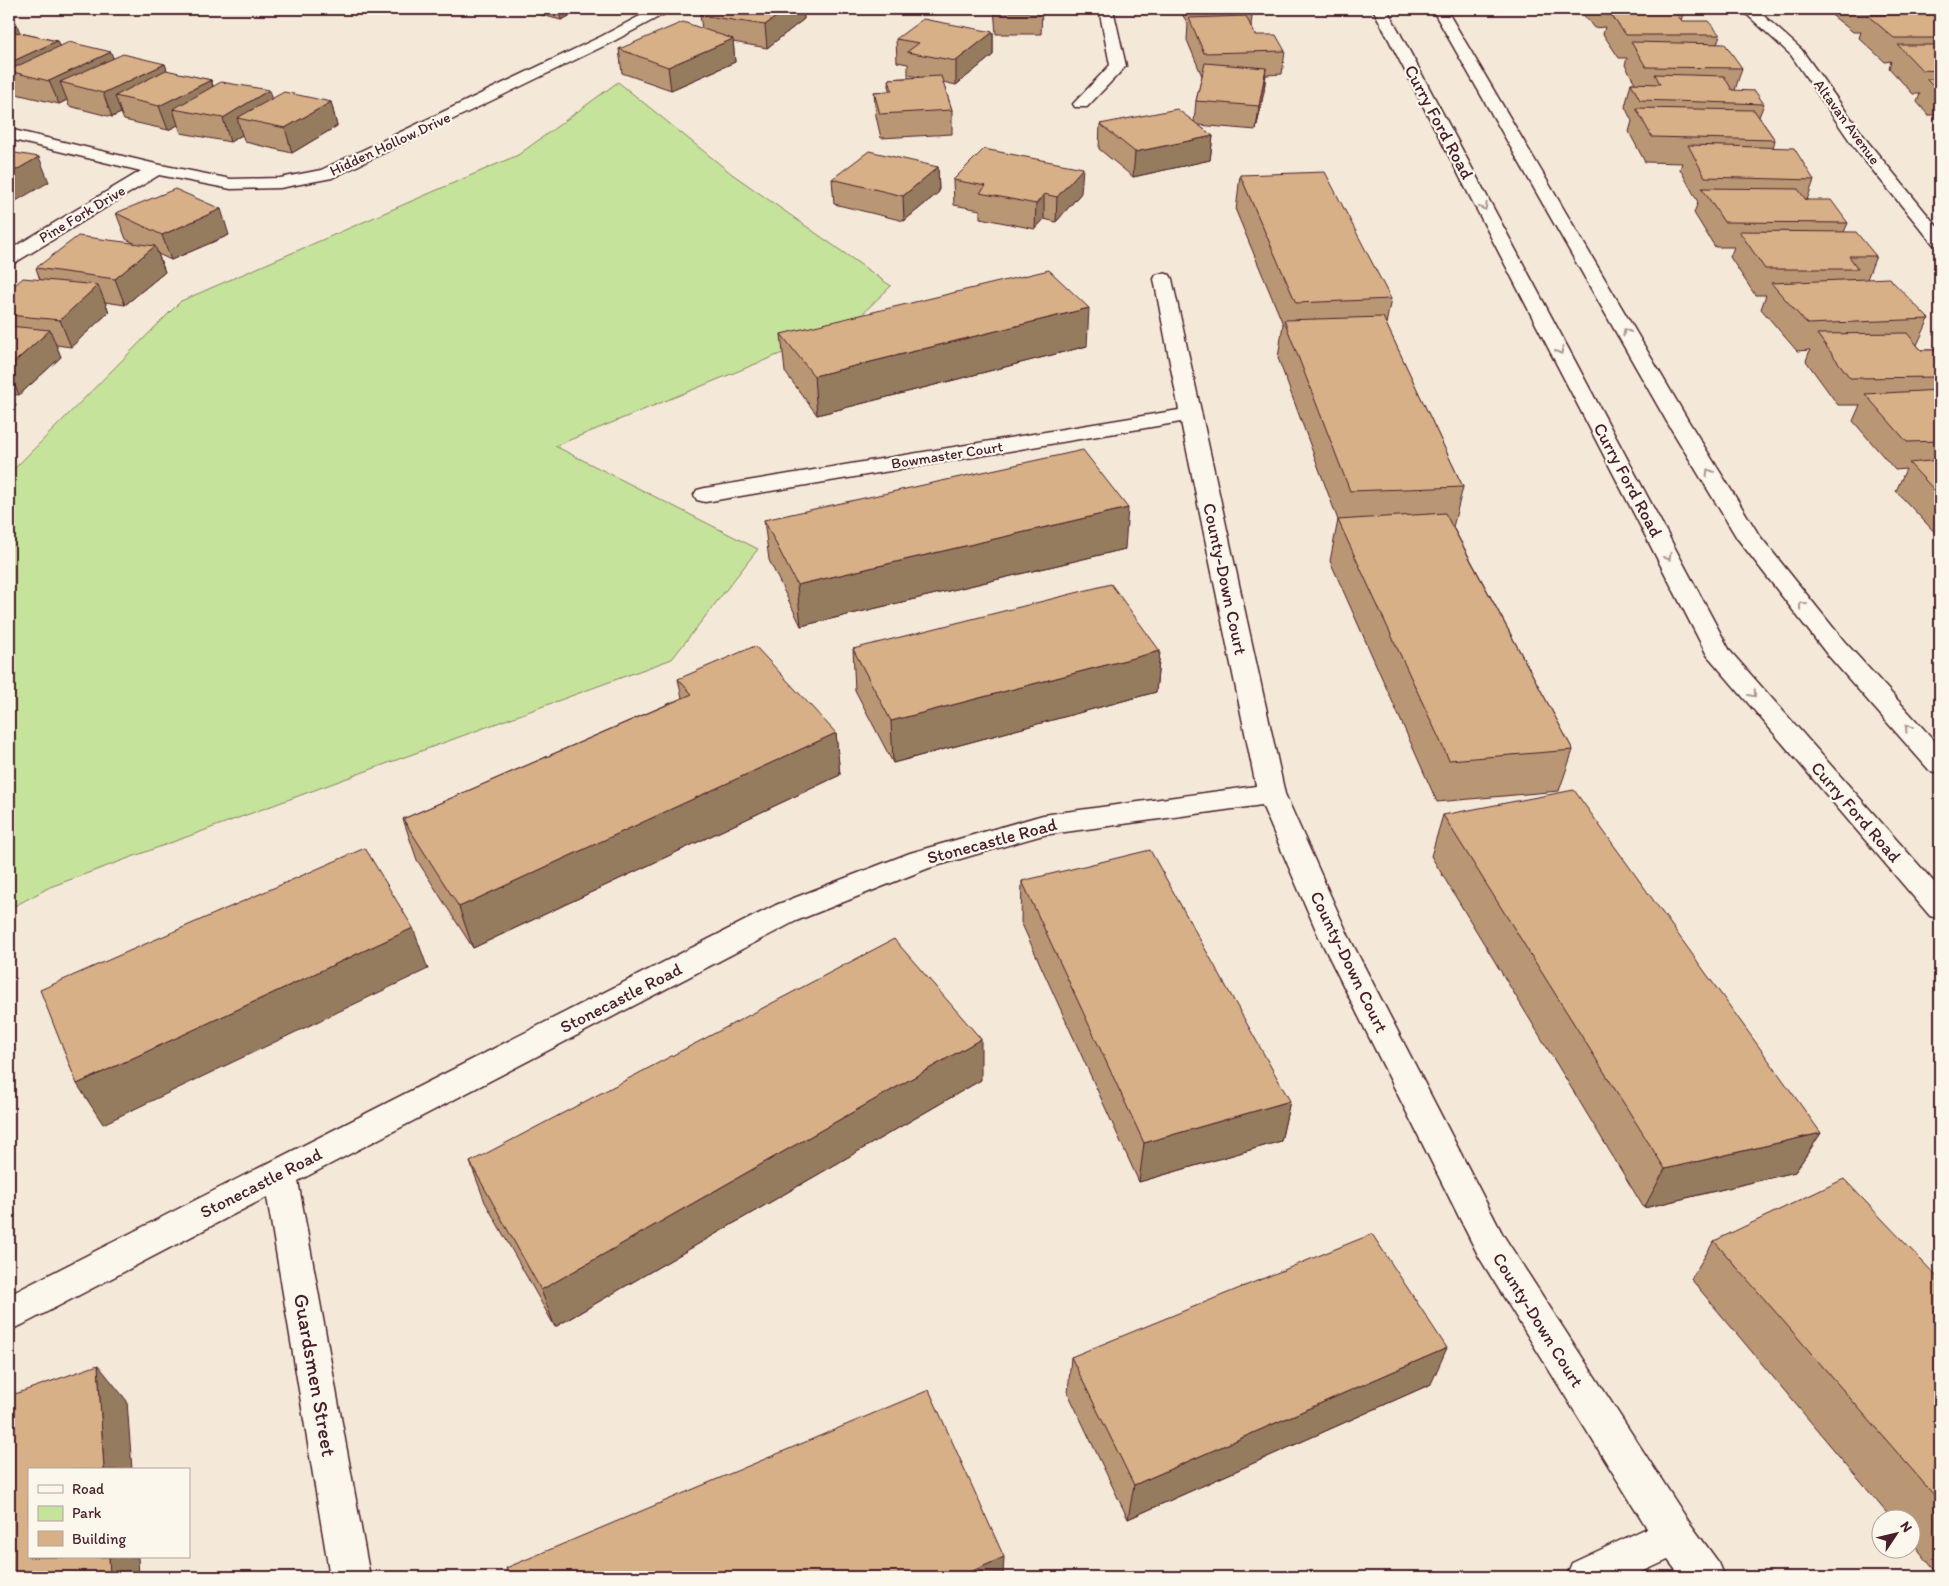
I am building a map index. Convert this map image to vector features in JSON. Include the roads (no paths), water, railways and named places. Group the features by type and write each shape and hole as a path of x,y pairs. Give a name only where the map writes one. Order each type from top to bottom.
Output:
{"street":[{"name":"Hidden Hollow Drive","path":"9,134 156,169 231,184 280,183 326,174 607,39 663,9"},
{"path":"1081,104 1118,66 1106,9"},
{"name":"Curry Ford Road","path":"1380,9 1720,655 1940,908"},
{"path":"1439,9 1678,422 1749,538 1835,647 1940,764"},
{"name":"Altavan Avenue","path":"1748,9 1796,52 1862,146 1940,241"},
{"name":"Pine Fork Drive","path":"9,258 156,169"},
{"name":"County-Down Court","path":"1163,279 1271,794 1334,937 1491,1246 1675,1536 1705,1577"},
{"name":"Bowmaster Court","path":"705,495 1190,414"},
{"name":"Stonecastle Road","path":"9,1313 786,913 920,860 1043,825 1271,794"},
{"name":"Guardsmen Street","path":"280,1173 350,1577"},
{"path":"1586,1577 1675,1536"}]}
